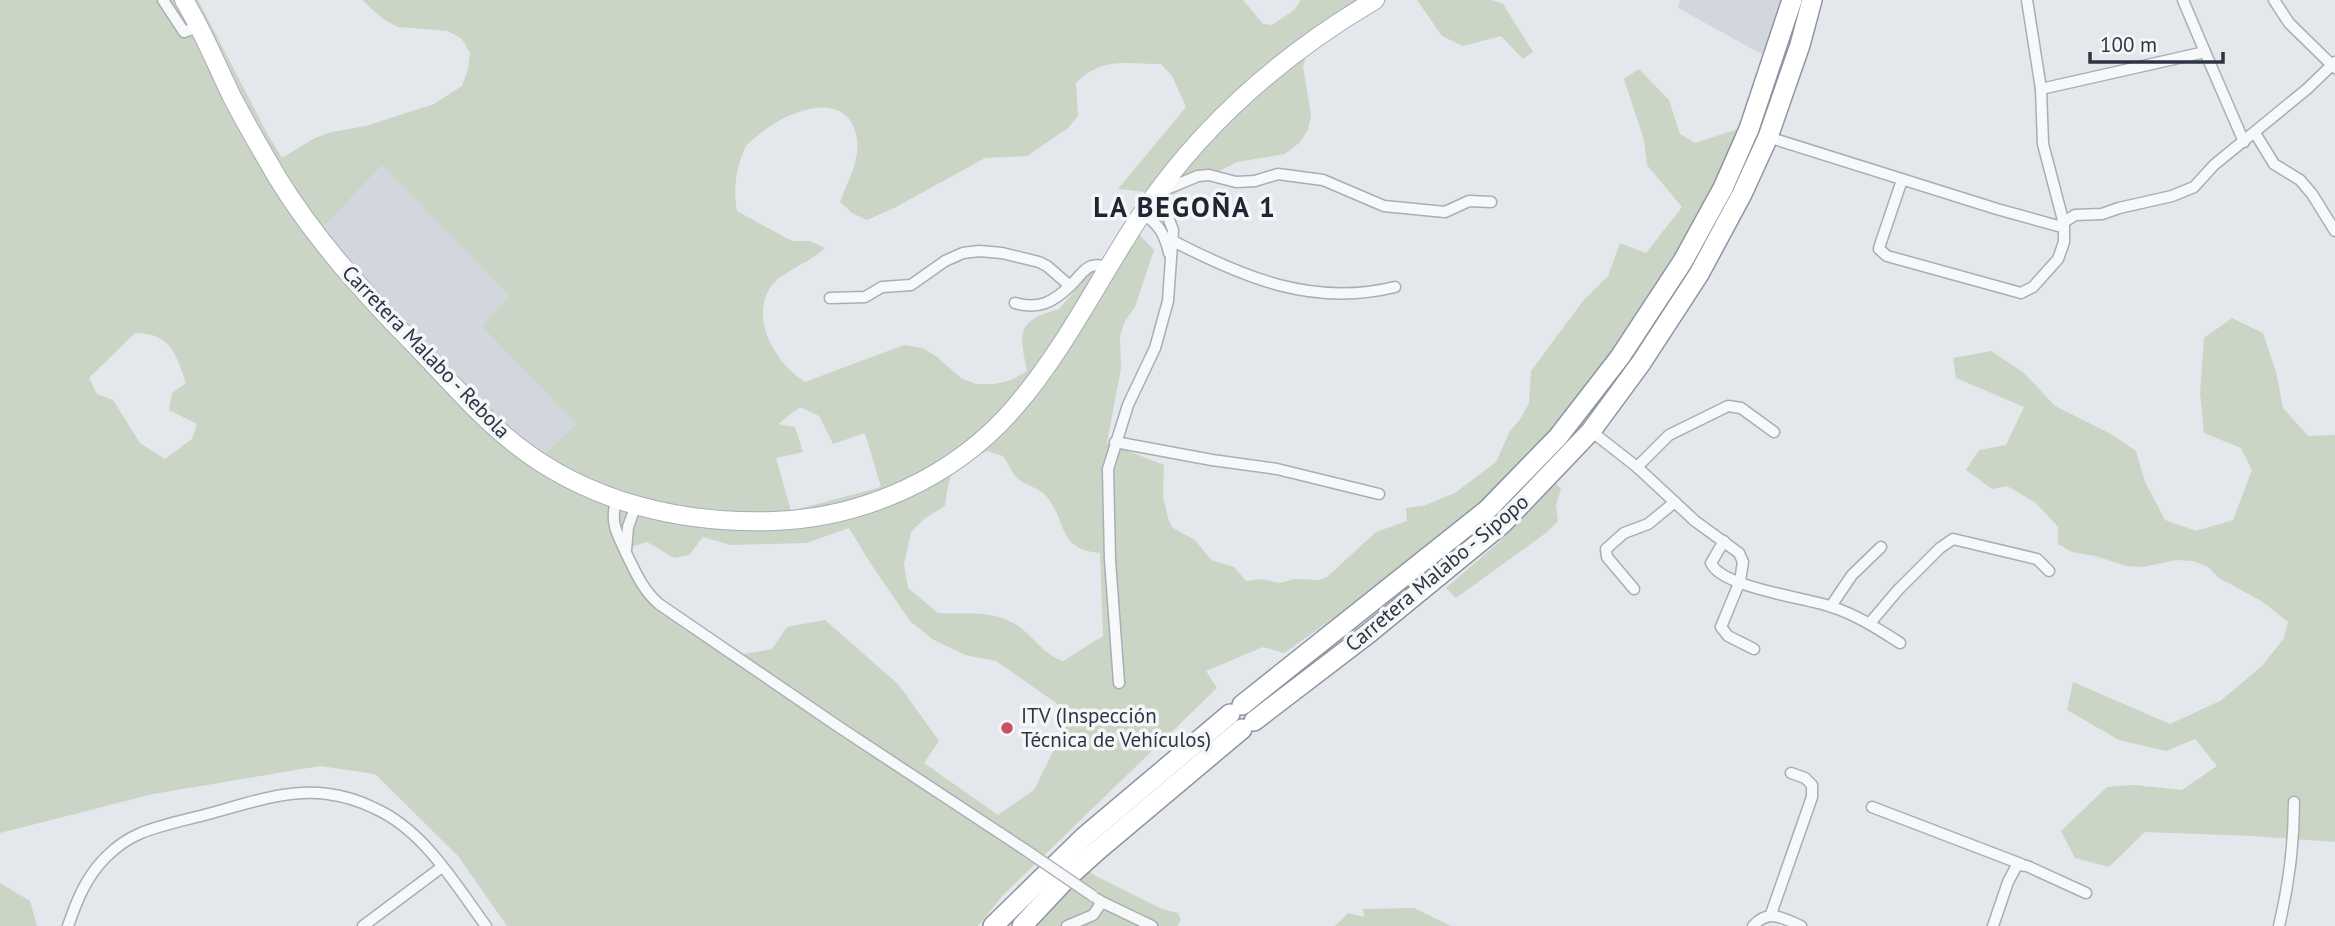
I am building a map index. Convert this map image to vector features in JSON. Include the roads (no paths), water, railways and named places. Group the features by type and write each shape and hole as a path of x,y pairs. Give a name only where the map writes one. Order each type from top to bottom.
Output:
{"highway":[{"name":"Carretera Malabo - Sipopo","path":"1022,926 1098,850 1242,717 1487,510 1558,437 1627,346 1683,261 1723,188 1749,128 1792,0"},
{"name":"Carretera Malabo - Sipopo","path":"993,926 1084,837 1242,717 1369,633 1502,524 1591,431 1641,363 1699,274 1742,194 1768,137 1800,45 1812,0"}],"main road":[{"name":"Carretera Malabo - Rebola","path":"184,0 200,26 233,99 279,179 319,239 376,305 484,416 513,443 556,472 616,500 688,518 738,522 797,520 843,513 882,499 934,474 979,441 1014,409 1048,363 1155,196 1196,144 1237,100 1310,42 1375,0"}],"street":[{"path":"163,0 184,32 200,26"},
{"path":"1902,180 1880,246 1882,253 2021,293 2028,291 2062,253 2064,224 2043,144 2041,89 2027,0"},
{"path":"2183,0 2244,142"},
{"path":"1768,137 2051,225 2064,224 2075,215 2102,214 2172,196 2194,187 2214,165 2334,65 2289,23 2274,0"},
{"path":"2041,89 2206,52"},
{"path":"2255,133 2274,164 2300,180 2312,194 2335,231"},
{"path":"1119,683 1110,560 1108,469 1128,405 1155,348 1168,301 1173,240 1171,222 1155,196 1198,176 1209,174 1236,182 1255,181 1278,174 1323,180 1384,206 1445,212 1469,201 1491,202"},
{"path":"1143,214 1153,221 1164,235 1170,259"},
{"path":"1173,240 1254,278 1286,289 1354,295 1395,288"},
{"path":"830,298 865,297 882,287 911,285 945,261 963,253 979,251 1002,253 1039,262 1070,286"},
{"path":"1015,303 1040,306 1056,298 1089,266 1095,264 1110,267"},
{"path":"1637,467 1669,435 1728,406 1741,408 1774,432"},
{"path":"1591,431 1637,467 1695,522 1742,557 1740,581 1721,627 1728,636 1754,649"},
{"path":"1115,442 1278,469 1378,494"},
{"path":"616,500 613,520 615,532 626,550 640,585 659,604 1098,899 1152,926"},
{"path":"1634,589 1607,557 1605,549 1624,533 1648,524 1675,502"},
{"path":"626,550 628,527 636,505"},
{"path":"1870,623 1898,590 1940,548 1953,539 2037,559 2049,571"},
{"path":"1724,541 1712,558 1712,566 1723,574 1778,595 1830,606 1870,623 1900,643"},
{"path":"1830,606 1852,575 1881,547"},
{"path":"1771,914 1812,797 1812,785 1805,778 1791,772"},
{"path":"68,926 80,893 91,874 107,856 139,834 271,797 300,793 327,793 376,808 398,822 425,845 486,926"},
{"path":"2279,926 2292,855 2294,802"},
{"path":"1872,807 2021,864 2087,893"},
{"path":"1993,926 2008,881 2017,865 2021,864"},
{"path":"363,926 442,867"},
{"path":"1067,926 1093,915 1098,899"},
{"path":"1753,926 1761,917 1771,914 1801,926"}],"place":[{"name":"ITV (Inspección Técnica de Vehículos)","path":"1007,728"}],"district":[{"name":"LA BEGOÑA 1","path":"1185,207"}]}
